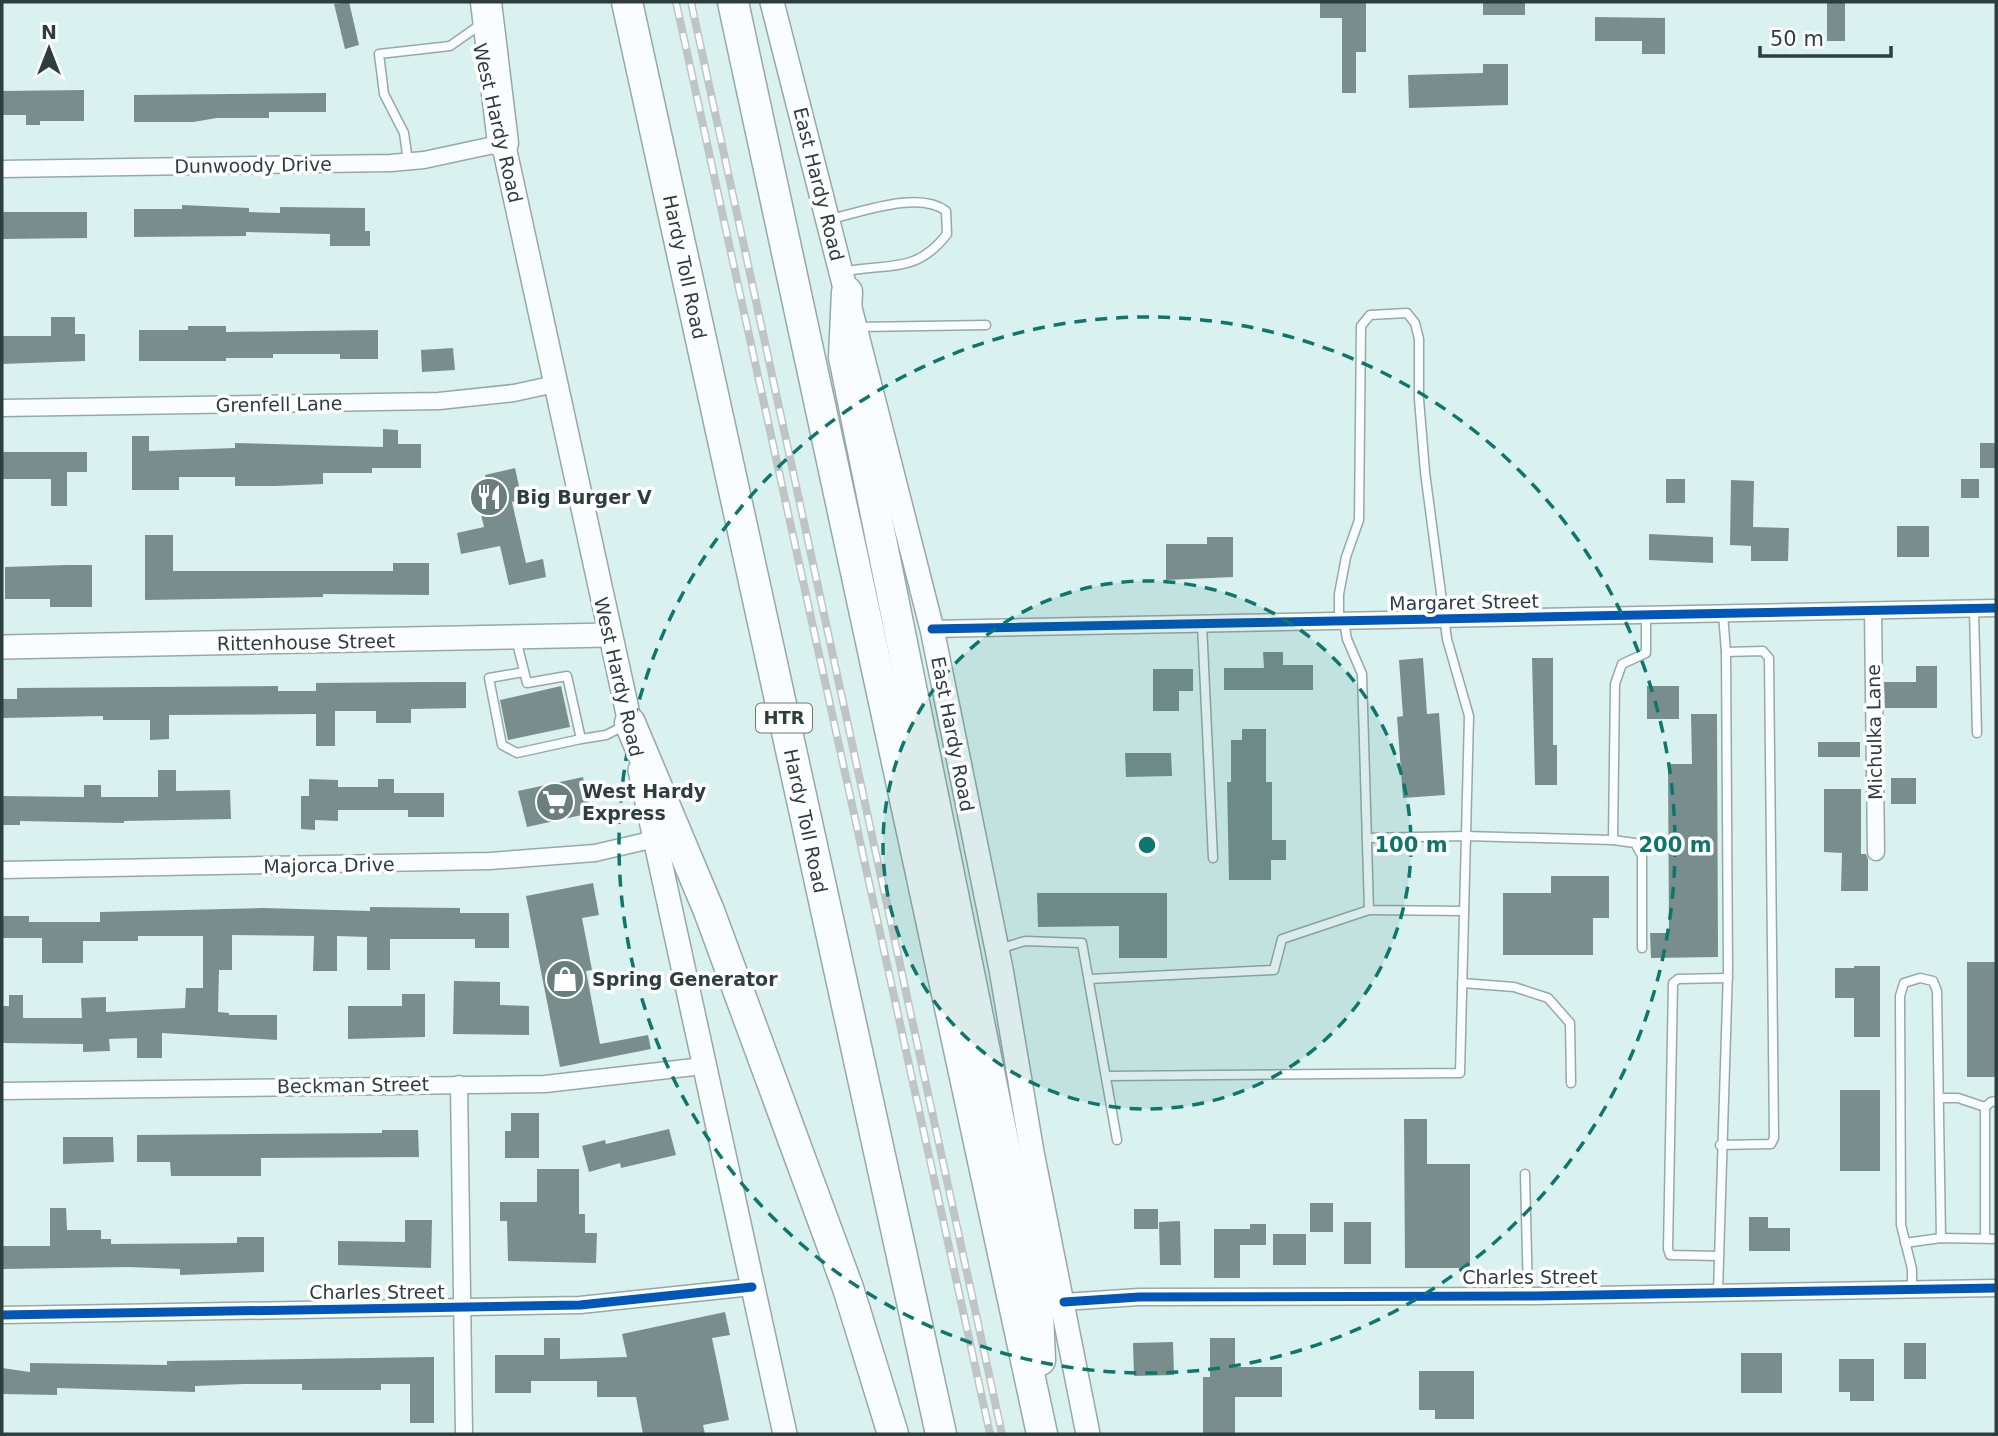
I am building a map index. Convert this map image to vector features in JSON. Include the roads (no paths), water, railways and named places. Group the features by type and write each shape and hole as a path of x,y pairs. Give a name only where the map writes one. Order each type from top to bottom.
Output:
{"highway":[{"name":"Hardy Toll Road","path":"627,2 942,1434"},
{"path":"733,2 1043,1434"},
{"path":"481,14 503,143"},
{"path":"844,282 845,356 1038,1313 1043,1434"},
{"path":"630,723 709,911 848,1288 893,1434"}],"main road":[{"name":"West Hardy Road","path":"471,2 481,14"},
{"name":"East Hardy Road","path":"772,2 933,629 1088,1434"},
{"name":"West Hardy Road","path":"503,143 785,1434"},
{"name":"Rittenhouse Street","path":"2,647 516,639 610,635"}],"street":[{"name":"Dunwoody Drive","path":"2,169 408,161 503,143"},
{"name":"Grenfell Lane","path":"2,408 439,401 514,393 555,384"},
{"name":"Margaret Street","path":"933,629 1996,608"},
{"name":"Michulka Lane","path":"1873,611 1876,852"},
{"name":"Majorca Drive","path":"2,870 490,861 583,855 655,839"},
{"name":"Beckman Street","path":"2,1091 587,1081 703,1066"},
{"path":"459,1084 464,1434"},
{"name":"Charles Street","path":"2,1315 621,1303 752,1287"},
{"name":"Charles Street","path":"1064,1302 1139,1297 1996,1288"}],"lane":[{"path":"408,161 404,133 384,94 379,54 450,47 481,14"},
{"path":"828,219 916,202 932,204 946,211 947,234 922,255 900,267 860,268 844,282"},
{"path":"1108,1076 1460,1073 1469,716 1447,639 1423,447 1419,399 1419,339 1415,323 1407,313 1387,312 1370,315 1361,326 1359,520 1346,557 1339,594 1342,622 1362,674 1369,910"},
{"path":"856,327 986,325"},
{"path":"1974,609 1977,733"},
{"path":"1718,1292 1720,1146 1728,978 1726,652 1723,614"},
{"path":"1613,839 1615,684 1622,664 1646,653 1646,616"},
{"path":"1202,624 1213,858"},
{"path":"516,639 527,683 567,676 581,739"},
{"path":"1720,1146 1771,1144 1773,1138 1769,658 1763,651 1726,652"},
{"path":"524,671 489,678 502,745 517,753 606,735 630,723"},
{"path":"1367,838 1466,836 1613,839 1635,843 1642,856 1642,948"},
{"path":"1089,979 1274,970 1282,939 1369,910 1464,911"},
{"path":"996,950 1025,942 1082,943 1118,1140"},
{"path":"1718,1256 1670,1255 1668,1249 1674,983 1678,979 1728,978"},
{"path":"1912,1289 1901,1225 1900,996 1904,983 1920,978 1934,981 1937,991 1941,1238"},
{"path":"1462,983 1514,987 1548,998 1570,1023 1571,1083"},
{"path":"1939,1098 1958,1098 1985,1107 1996,1101"},
{"path":"1985,1107 1985,1238"},
{"path":"1525,1174 1528,1295"},
{"path":"1905,1243 1941,1238 1996,1239"}],"railway":[{"path":"676,2 990,1434"},
{"path":"691,2 1002,1434"}],"place":[{"name":"Big Burger V","path":"489,497"},
{"name":"West Hardy Express","path":"555,802"},
{"name":"Spring Generator","path":"565,979"}]}
